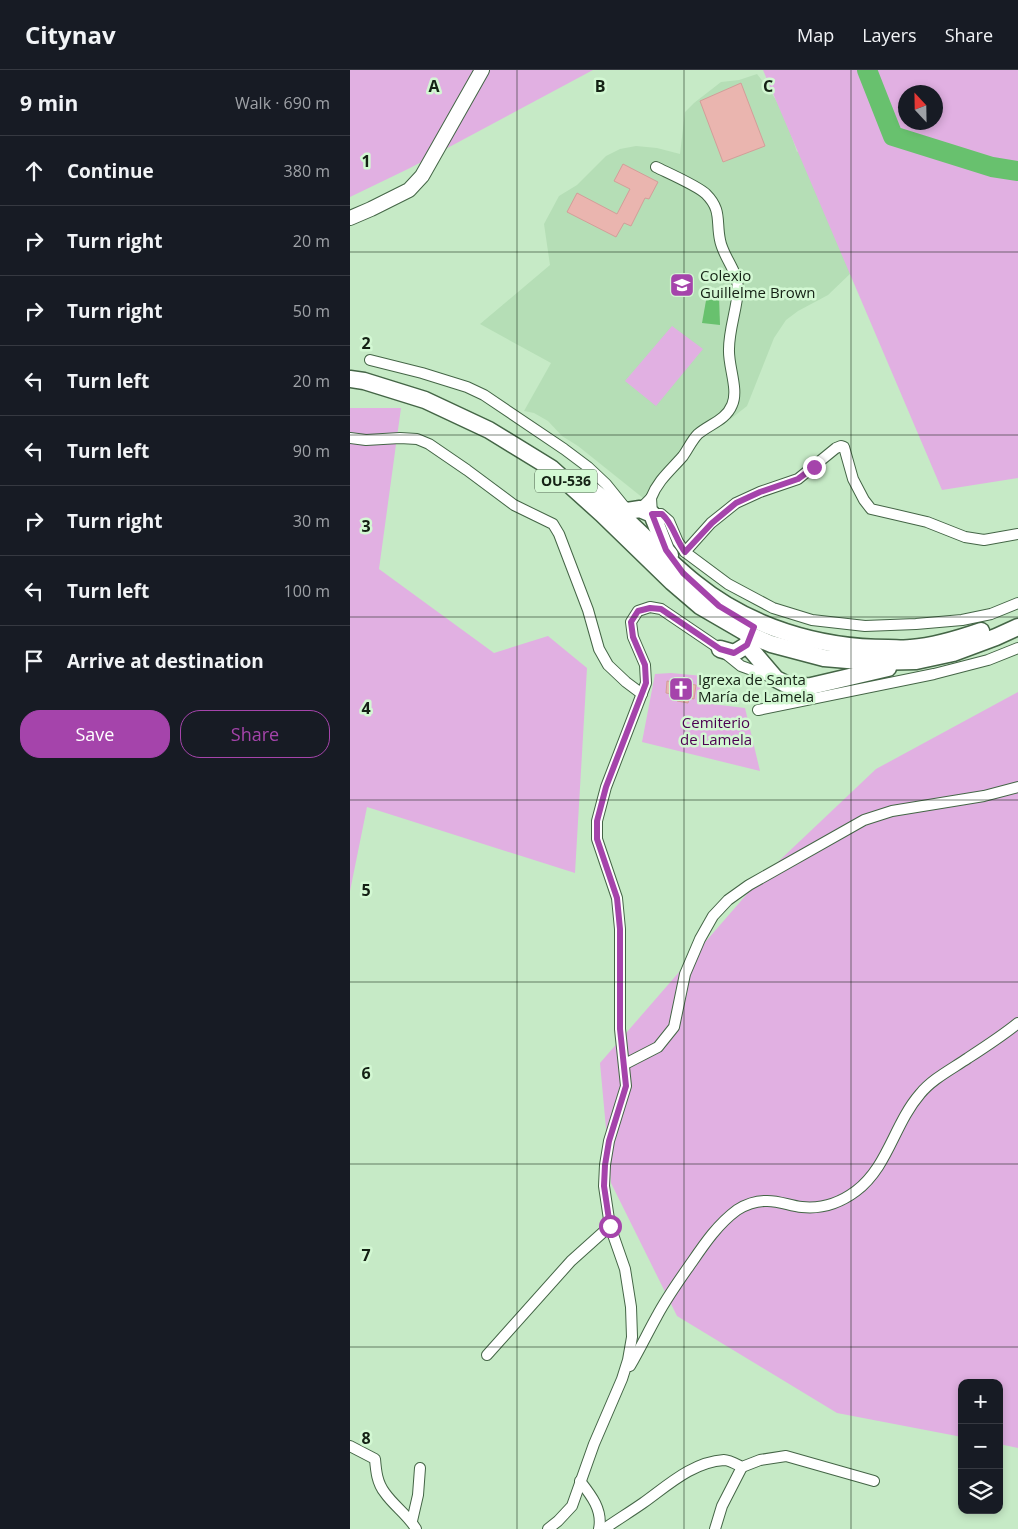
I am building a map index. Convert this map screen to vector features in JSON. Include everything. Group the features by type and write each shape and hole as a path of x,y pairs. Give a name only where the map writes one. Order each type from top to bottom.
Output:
{"main road":[{"name":"OU-536","path":"350,369 403,383 471,409 522,438 554,461 638,508 639,531 683,579 700,606 750,636 771,644 820,653"},
{"name":"OU-536","path":"350,379 425,400 490,430 551,468 602,514 683,579 751,619 783,632 833,644 913,655 953,653 1018,627"},
{"path":"638,508 639,531"},
{"path":"638,508 683,579 719,606 750,636 776,679 792,688 813,692 872,673 913,655"},
{"name":"OU-536","path":"913,655 1018,617"},
{"path":"720,649 734,653 750,636"},
{"path":"813,692 824,665 820,653 836,650 913,655"}],"street":[{"path":"350,218 409,190 422,176 482,70"},
{"path":"638,508 683,456 697,435 726,415 733,404 728,350 738,288 733,270 719,238 719,220 713,202 704,192 656,167"},
{"path":"370,360 422,373 467,387 484,395 564,449 638,508 662,514 669,521 678,542 685,552 728,584 773,608 812,620 865,626 962,620 991,614 1018,603"},
{"path":"350,438 366,440 418,439 468,470 514,505 553,524 559,534 588,610 599,648 608,665 642,694"},
{"path":"685,552 712,523 736,503 760,492 798,479 836,448 842,446 844,447 853,479 864,500 872,509 927,522 965,537 984,540 1018,534"},
{"path":"622,1379 628,1360 632,1336 631,1307 625,1269 610,1226 604,1186 609,1141 626,1086 620,1029 620,929 617,898 597,839 597,821 606,787 646,683 645,665 633,637 631,622 638,611 650,608 661,609 720,649 740,666 776,679"},
{"path":"758,710 813,692 934,674 988,660 1018,648"},
{"path":"625,1064 658,1046 674,1027 685,974 700,939 713,916 728,900 742,890 864,820 892,811 984,796 1018,787"},
{"path":"548,1529 572,1506 594,1444 622,1379 658,1314 705,1243 723,1222 738,1210 752,1203 765,1201 815,1207 837,1203 854,1193 865,1184 882,1162 910,1106 921,1092 938,1078 986,1048 1018,1024"},
{"path":"487,1354 571,1261 610,1226"},
{"path":"350,1446 375,1459 377,1477 384,1493 414,1525"},
{"path":"715,1529 722,1506 742,1467 760,1460 786,1456 874,1481"},
{"path":"604,1529 672,1481 694,1468 726,1460 742,1467"},
{"path":"414,1525 420,1468"},
{"path":"580,1481 593,1498 601,1520 599,1529"}],"shaded area":[{"name":"Colexio Guillelme Brown","path":"757,74 783,112 797,152 836,129 879,246 828,295 798,311 786,320 774,338 747,406 723,425 696,436 643,498 578,446 562,436 548,421 534,413 524,411 551,363 480,324 550,265 544,224 559,196 577,185 606,156 620,149 636,146 657,148 680,154 685,112 721,82 739,80"},
{"path":"707,295 719,296 720,325 702,323"}],"green space":[{"path":"350,70 593,70 410,168 350,197"},
{"path":"763,70 1018,70 1018,478 942,490"},
{"path":"672,326 703,349 656,406 625,381"},
{"path":"350,408 401,408 379,569 494,653 548,636 587,668 575,873 367,807 350,891"},
{"name":"Cemiterio de Lamela","path":"671,673 703,676 703,703 745,708 760,771 642,742 655,674","holes":["668,681 696,685 694,699 689,698 677,701 678,695 666,693"]},
{"path":"1018,692 1018,1448 1003,1445 1003,1379 958,1379 958,1436 837,1413 677,1316 611,1183 600,1063 760,879 876,769"}],"building":[{"path":"741,83 765,146 723,162 700,101"},
{"path":"623,164 658,182 649,199 645,198 631,226 624,223 616,237 567,212 577,193 617,214 630,189 614,181"},
{"name":"Igrexa de Santa María de Lamela","path":"667,681 696,685 694,699 689,698 688,703 677,701 678,695 666,693"}],"waterway":[{"path":"867,70 893,136 992,167 1018,171"}],"place":[{"name":"Colexio Guillelme Brown","path":"682,285"},
{"name":"Igrexa de Santa María de Lamela","path":"681,689"}],"route":[{"path":"610,1226 604,1186 605,1165 609,1141 626,1086 620,1029 620,929 617,898 597,839 597,821 606,787 646,683 645,665 633,637 631,622 638,611 650,608 661,609 700,637 720,649 734,653 747,645 754,627 736,618 719,606 683,573 666,550 652,514 662,514 669,521 678,542 685,552 712,523 736,503 760,492 798,479 814,467"}]}
